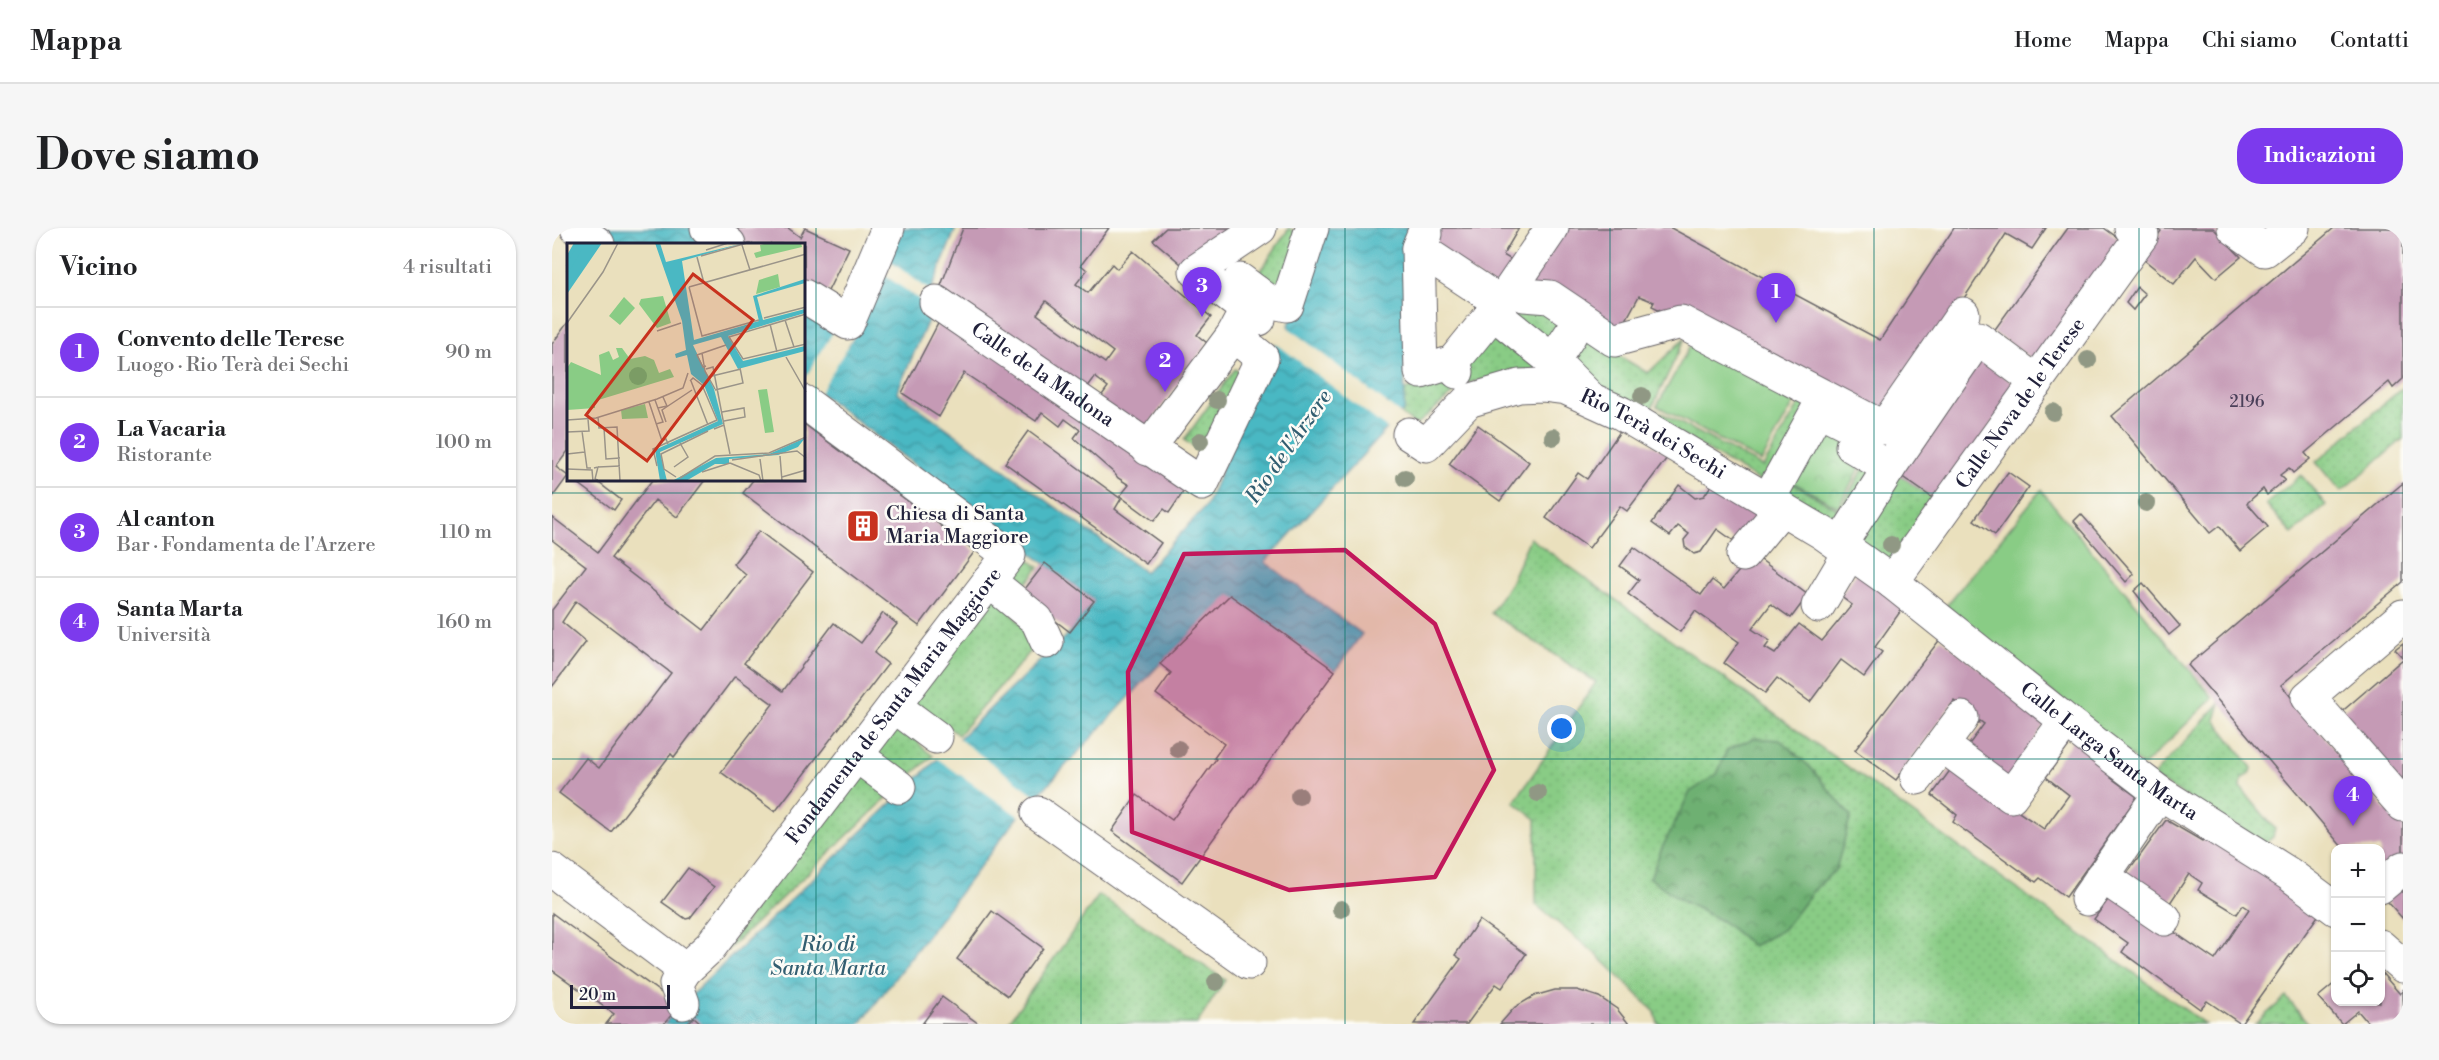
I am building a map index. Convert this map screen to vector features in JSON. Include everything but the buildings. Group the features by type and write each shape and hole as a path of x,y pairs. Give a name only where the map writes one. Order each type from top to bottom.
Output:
{"street":[{"path":"577,228 597,243"},
{"path":"707,228 728,243"},
{"path":"806,297 848,323 888,228"},
{"path":"1260,228 1196,271 1244,310 1287,305 1306,230"},
{"path":"1155,446 1244,310 1270,228"},
{"path":"1425,235 1421,372 1460,380 1552,228"},
{"name":"Calle Nova de le Terese","path":"1892,582 2142,235 2131,228"},
{"path":"2234,228 2265,250 2293,228"},
{"path":"1425,235 1506,303 1570,334 1614,339 1681,322 1844,417 1860,431 1852,446 1889,468"},
{"path":"1506,303 1550,297 1570,334 1588,396"},
{"name":"Calle de la Madona","path":"936,302 1155,446 1202,484 1262,358 1244,310"},
{"path":"1155,446 1244,310"},
{"path":"1818,606 1845,548 1889,468 1963,314"},
{"path":"1743,555 1775,504 1818,409 1884,428 1934,375 1978,338 2037,381"},
{"name":"Rio Terà dei Sechi","path":"1409,434 1426,445 1460,380 1507,388 1531,385 1566,388 1588,396 1621,413 1775,504 1845,548 1892,582"},
{"name":"Fondamenta de Santa Maria Maggiore","path":"685,970 710,947 1009,555 806,403"},
{"path":"989,581 1037,620 1047,642"},
{"name":"Calle Larga Santa Marta","path":"1892,582 2066,721 2157,785 2258,846 2289,874 2331,905"},
{"path":"2401,800 2308,697 2403,616"},
{"path":"894,706 936,737"},
{"path":"1917,778 1962,718"},
{"path":"1942,745 2011,796 2066,721"},
{"path":"856,755 899,787"},
{"path":"2157,785 2095,887 2165,919"},
{"path":"1038,813 1249,963"},
{"path":"2385,883 2403,868"},
{"path":"553,873 685,970 676,984 683,1003"},
{"path":"2385,950 2403,966"}],"highlighted area":[{"path":"1345,550 1435,624 1494,770 1435,877 1289,890 1132,832 1128,672 1184,554"}],"green space":[{"path":"1289,228 1302,238 1278,298 1255,279"},
{"path":"1511,303 1547,310 1570,325 1553,357 1501,314"},
{"path":"1492,331 1560,376 1517,373 1468,383 1464,371"},
{"path":"1582,334 1648,373 1685,338 1652,408 1763,467 1801,401 1812,407 1770,487 1560,364"},
{"path":"1691,344 1795,401 1761,462 1657,406"},
{"path":"1235,369 1247,376 1208,457 1184,440"},
{"path":"1453,374 1457,390 1416,425 1401,414 1404,410 1405,390"},
{"path":"2402,388 2403,439 2341,492 2316,462"},
{"path":"1819,417 1863,462 1838,507 1785,478"},
{"path":"1866,464 1880,471 1844,532 1777,493 1785,479 1839,510"},
{"path":"1894,471 1937,501 1892,571 1849,540"},
{"path":"2301,475 2326,505 2292,534 2266,504"},
{"path":"2041,490 2213,698 2143,766 1946,606"},
{"path":"1530,538 2205,1024 1658,1024 1655,1012 1597,955 1536,905 1536,819 1514,802 1596,682 1491,613 1510,583"},
{"path":"1015,550 1039,567 1016,596 994,579"},
{"path":"988,587 1038,643 958,735 942,722 902,704"},
{"path":"2220,703 2215,720 2252,768 2251,772 2242,779 2241,788 2275,829 2273,837 2265,843 2152,777"},
{"path":"894,713 923,748 933,756 903,782 864,753"},
{"path":"1754,738 1780,740 1810,767 1851,816 1836,869 1812,892 1784,929 1753,946 1723,922 1679,899 1650,878 1661,850 1690,792 1717,774 1727,750"},
{"path":"858,763 894,791 722,955"},
{"path":"1099,895 1225,980 1197,1024 1007,1024"},
{"path":"2286,997 2309,1024 2255,1024"}],"water":[{"path":"600,228 695,228 716,243 621,243"},
{"path":"903,228 956,228 927,301 933,309 897,392 1145,572 1206,506 1275,343 1282,347 1321,228 1412,228 1408,236 1404,410 1265,562 1362,634 1335,671 1230,596 1160,664 1016,819 860,1024 664,1024 683,1003 1070,632 1094,601 806,383 806,311 848,346"}],"pier":[{"path":"886,258 933,293 933,309 880,272"},
{"path":"1286,326 1403,416 1389,430 1272,341 1276,340 1280,343"},
{"path":"835,329 847,341 855,334 818,396 806,387 806,377"},
{"path":"956,737 1039,798 1021,818 935,757"}],"place":[{"name":"Al canton","path":"1202,317"},
{"name":"Convento delle Terese","path":"1776,323"},
{"name":"La Vacaria","path":"1165,392"},
{"name":"Chiesa di Santa Maria Maggiore","path":"863,526"},
{"name":"Santa Marta","path":"2353,826"}],"water label":[{"name":"Rio de l'Arzere","path":"1289,447"},
{"name":"Rio di Santa Marta","path":"828,957"}]}
